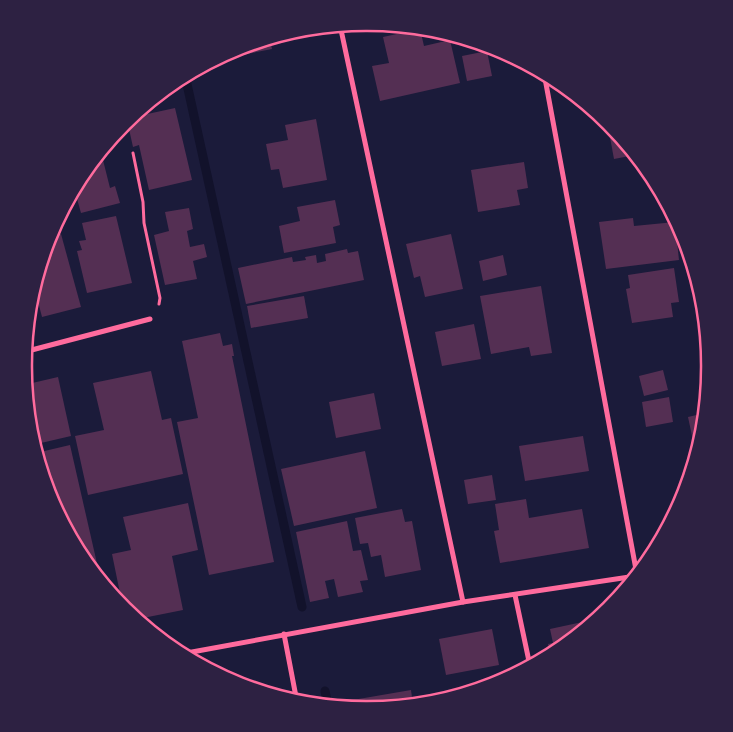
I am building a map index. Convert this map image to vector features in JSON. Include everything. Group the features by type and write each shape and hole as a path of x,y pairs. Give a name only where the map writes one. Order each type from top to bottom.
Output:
{"street":[{"path":"342,32 463,602"},
{"path":"546,84 635,566"},
{"path":"32,350 150,319"},
{"path":"193,652 463,602 626,578"},
{"path":"515,595 528,659"},
{"path":"284,634 295,693"}],"path":[{"path":"133,153 144,222 160,298 156,312 150,319"}],"building":[{"path":"401,33 422,36 424,46 445,41 451,42 460,83 380,101 372,66 389,63 383,37"},
{"path":"271,45 272,49 245,54"},
{"path":"482,52 488,54 492,76 467,81 462,56"},
{"path":"175,108 192,180 149,190 139,145 133,147 129,130 146,114"},
{"path":"316,119 327,180 283,188 279,169 271,170 266,144 288,140 285,125"},
{"path":"610,136 627,156 614,159"},
{"path":"103,160 110,188 115,186 120,203 81,213 77,199"},
{"path":"524,162 528,188 517,190 520,205 478,212 471,170"},
{"path":"335,200 340,225 333,227 336,243 284,253 279,226 300,221 297,207"},
{"path":"189,208 193,229 187,231 190,247 204,244 207,257 193,261 197,279 165,285 154,235 169,231 165,212"},
{"path":"116,216 132,283 87,293 77,251 82,250 79,241 86,240 82,223"},
{"path":"633,218 634,226 669,223 677,241 679,260 606,269 599,222"},
{"path":"61,234 81,307 42,317 38,301 43,279 59,235"},
{"path":"451,234 463,289 425,297 420,276 414,278 406,244"},
{"path":"347,249 348,253 358,251 364,280 246,304 238,268 292,257 293,262 306,260 305,257 316,255 317,263 326,261 325,254"},
{"path":"503,255 507,275 483,281 479,261"},
{"path":"674,268 679,302 671,303 673,317 632,323 626,289 630,288 628,275"},
{"path":"541,286 552,353 531,356 529,347 491,354 480,296"},
{"path":"304,296 308,318 251,328 247,306"},
{"path":"474,324 481,359 442,366 435,332"},
{"path":"220,333 223,346 232,344 234,356 232,356 274,562 209,575 177,422 198,418 182,341"},
{"path":"663,370 668,390 644,396 639,376"},
{"path":"151,371 162,420 171,418 183,474 88,495 75,436 104,430 93,383"},
{"path":"58,377 71,436 41,443 32,383"},
{"path":"374,393 381,429 336,438 329,402"},
{"path":"669,397 673,422 646,427 642,402"},
{"path":"697,415 693,440 688,417"},
{"path":"583,436 589,471 525,481 519,446"},
{"path":"70,445 97,565 66,514 43,451"},
{"path":"365,451 377,508 294,526 281,469"},
{"path":"492,475 496,500 468,504 464,480"},
{"path":"526,499 529,518 582,509 589,548 500,563 494,531 499,530 495,504"},
{"path":"188,503 198,550 172,556 183,610 145,618 120,592 112,554 131,550 123,517"},
{"path":"402,509 405,522 412,521 421,570 385,577 381,555 371,557 368,543 360,544 355,518"},
{"path":"347,521 353,551 361,550 368,580 360,581 363,592 338,597 334,579 325,581 329,598 310,602 296,532"},
{"path":"582,622 548,646 548,644 553,643 550,629"},
{"path":"492,629 499,665 446,675 439,639"},
{"path":"411,690 412,698 366,701 351,700"}],"waterway":[{"path":"187,84 302,607"},
{"path":"325,691 326,698"}]}
